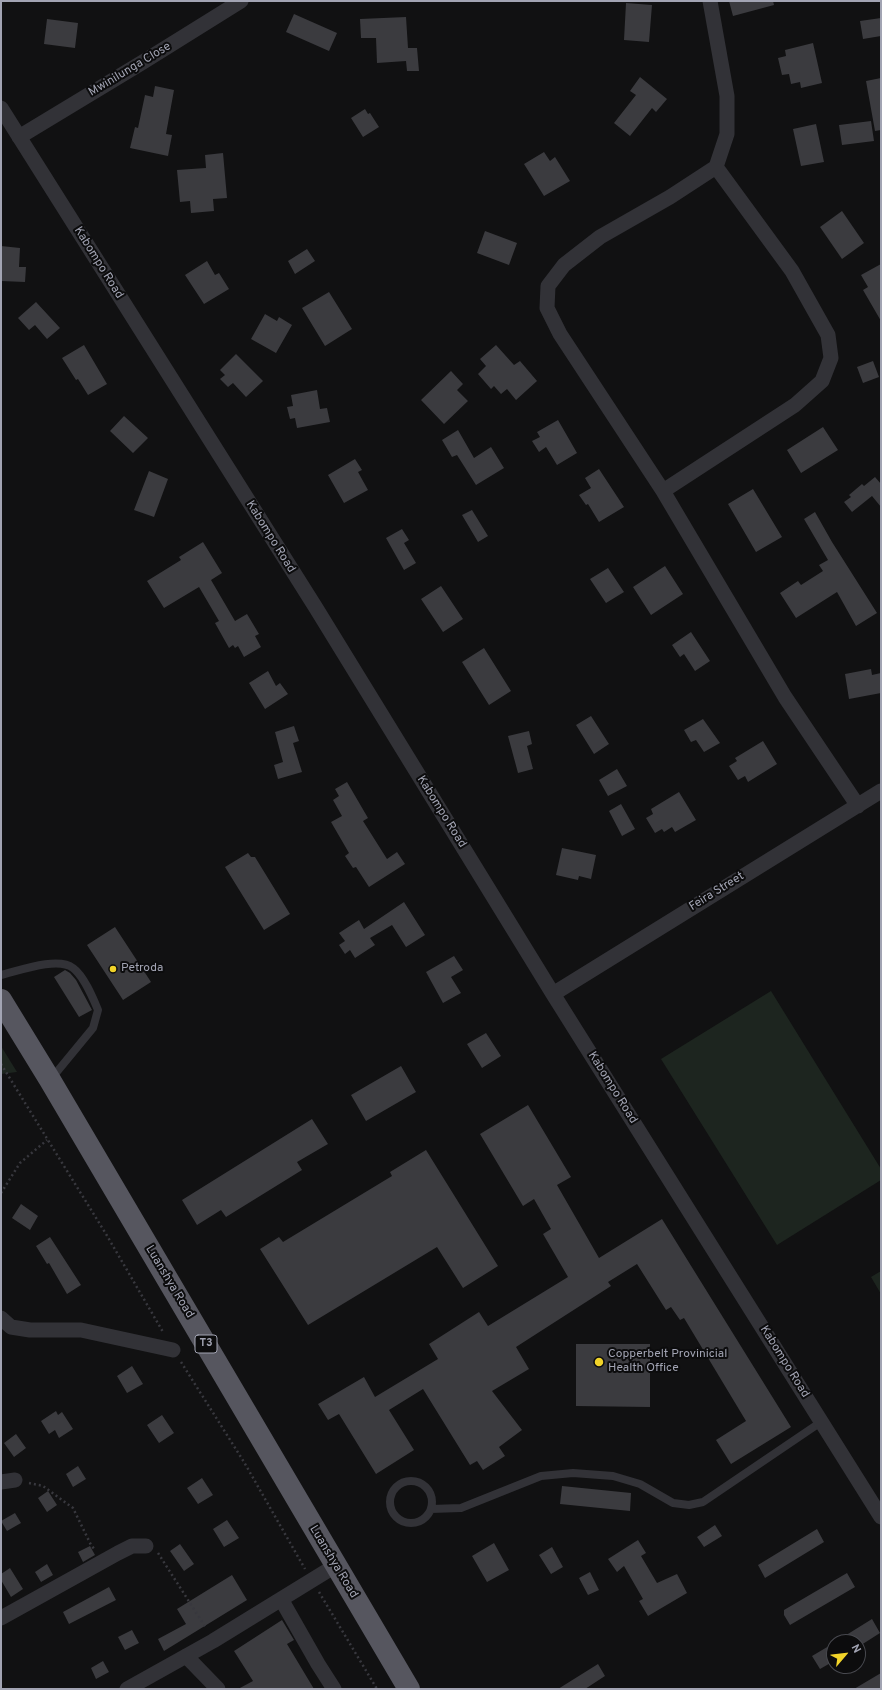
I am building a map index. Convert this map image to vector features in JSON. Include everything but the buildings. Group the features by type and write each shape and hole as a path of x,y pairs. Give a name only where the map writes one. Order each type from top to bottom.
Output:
{"highway":[{"name":"Luanshya Road","path":"1,1000 50,1080 335,1566 409,1689"}],"street":[{"name":"Mwinilunga Close","path":"19,137 241,1"},
{"path":"710,1 727,96 728,134 716,168 670,197 600,237 564,266 548,286 547,308 560,334 664,491 785,697 858,806"},
{"name":"Kabompo Road","path":"1,108 324,621 553,994 881,1517"},
{"path":"664,491 795,405 822,381 831,358 828,335 792,271 716,168"},
{"name":"Feira Street","path":"553,994 881,791"},
{"path":"4,1325 30,1330 80,1330 173,1350"},
{"path":"1,1618 104,1560 132,1546 146,1546"},
{"path":"127,1689 213,1641 335,1566"},
{"path":"281,1599 334,1689"},
{"path":"186,1656 218,1689"}],"lane":[{"path":"1,975 57,963 73,967 89,988 98,1010 93,1028 50,1080"},
{"path":"431,1509 431,1494 421,1483 406,1481 394,1489 391,1495 391,1510 401,1521 408,1523 422,1520 431,1509 461,1508 541,1476 573,1473 613,1476 640,1484 673,1503 690,1505 703,1502 822,1422"}],"path":[{"path":"1,1064 106,1234 173,1350 244,1462 311,1580 377,1689"},
{"path":"1,1193 20,1163 47,1140"},
{"path":"8,1481 43,1486 73,1508 91,1544 104,1560"},
{"path":"146,1546 159,1554 213,1641"}],"shaded area":[{"path":"771,991 881,1169 881,1180 777,1245 661,1059"},
{"path":"1,1046 17,1072 1,1074"},
{"path":"881,1271 881,1294 871,1277"}],"place":[{"name":"Petroda","path":"113,969"},
{"name":"Copperbelt Provinicial Health Office","path":"599,1362"}]}
